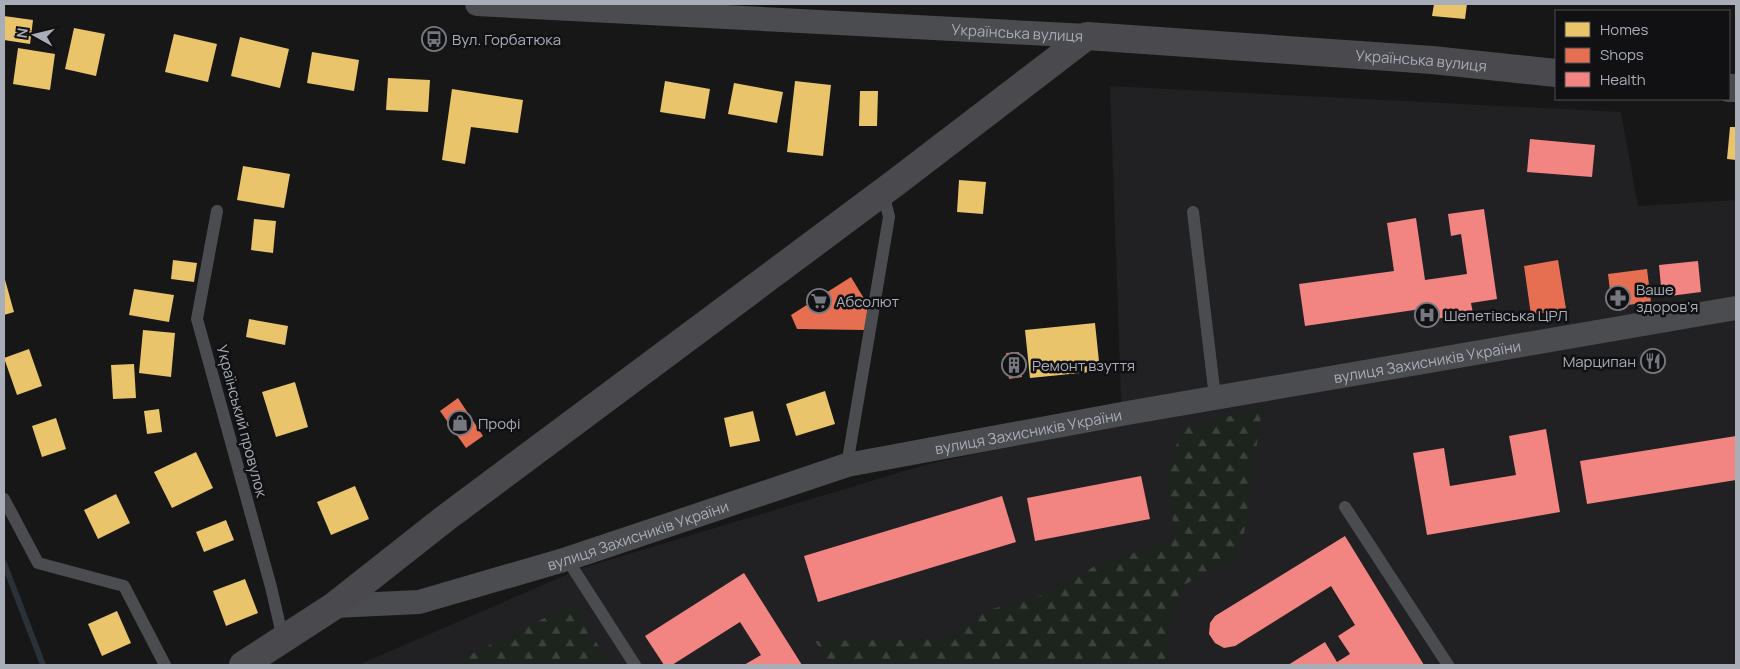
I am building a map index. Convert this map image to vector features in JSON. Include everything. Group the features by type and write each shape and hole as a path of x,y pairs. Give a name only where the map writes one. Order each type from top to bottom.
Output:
{"main road":[{"name":"Українська вулиця","path":"1087,36 1432,60 1555,73"},
{"path":"243,665 334,606 443,520 883,192 1087,36"}],"street":[{"name":"Українська вулиця","path":"477,4 1087,36"},
{"name":"вулиця Захисників України","path":"334,606 419,602 567,559 847,465 1215,397 1736,308"}],"lane":[{"path":"847,465 889,217 883,192"},
{"name":"Український провулок","path":"217,211 198,319 271,587 283,639"},
{"path":"1193,212 1215,397"},
{"path":"4,499 38,563 124,586 165,665"},
{"path":"1345,507 1448,665"},
{"path":"567,559 635,665"}],"shaded area":[{"name":"Шепетівська ЦРЛ","path":"1110,86 1621,112 1638,206 1736,200 1736,665 358,665 582,568 928,464 1122,424"}],"green space":[{"path":"1262,409 1241,554 1182,586 1168,629 1172,665 831,665 815,641 951,639 985,611 1046,594 1102,562 1153,547 1175,534 1165,470 1185,426"},
{"path":"573,604 610,665 449,665"}],"building: Homes":[{"path":"1434,4 1467,4 1465,19 1432,16"},
{"path":"4,16 33,20 30,44 4,40"},
{"path":"74,28 105,34 96,76 65,69"},
{"path":"174,34 217,44 208,82 165,72"},
{"path":"240,37 289,49 280,88 231,76"},
{"path":"18,48 55,54 50,90 13,84"},
{"path":"312,52 359,60 354,91 307,83"},
{"path":"388,78 430,80 428,112 386,110"},
{"path":"665,81 710,89 705,119 660,112"},
{"path":"795,81 831,85 823,156 787,152"},
{"path":"734,83 783,92 777,123 728,114"},
{"path":"452,89 523,100 518,133 471,127 465,164 442,160"},
{"path":"860,91 878,91 877,126 859,126"},
{"path":"1730,127 1736,127 1736,160 1727,159"},
{"path":"243,166 290,174 284,208 237,200"},
{"path":"959,180 986,182 983,214 957,212"},
{"path":"254,219 276,221 273,253 251,250"},
{"path":"173,260 197,263 194,282 171,279"},
{"path":"4,276 14,312 4,315"},
{"path":"134,289 174,295 169,322 129,315"},
{"path":"249,319 288,326 285,345 246,337"},
{"path":"1095,323 1100,371 1030,378 1025,330"},
{"path":"143,330 175,333 171,377 139,373"},
{"path":"29,349 42,386 17,395 4,358"},
{"path":"134,364 136,398 113,399 111,365"},
{"path":"295,382 308,427 276,437 262,392"},
{"path":"825,391 835,424 796,436 786,404"},
{"path":"159,409 162,432 147,434 144,411"},
{"path":"753,411 760,441 730,447 724,418"},
{"path":"56,418 66,449 42,457 32,426"},
{"path":"196,452 213,488 172,508 154,472"},
{"path":"355,486 369,519 331,535 317,502"},
{"path":"116,494 130,523 98,539 84,510"},
{"path":"226,520 234,540 204,552 196,532"},
{"path":"245,579 258,613 226,626 213,591"},
{"path":"117,611 131,643 102,656 88,624"}],"building: Shops":[{"path":"1558,260 1566,309 1531,315 1524,266"},
{"path":"1647,269 1651,302 1612,307 1608,274"},
{"path":"851,277 868,305 865,330 797,329 791,315"},
{"name":"Ремонт взуття","path":"1019,352 1022,377 1009,379 1006,353"},
{"path":"458,398 483,436 466,448 440,411"}],"building: Health":[{"path":"1530,139 1595,145 1592,177 1527,172"},
{"path":"1484,209 1497,299 1471,303 1473,313 1423,321 1421,309 1305,326 1299,284 1394,271 1387,223 1416,218 1425,280 1467,274 1461,234 1451,236 1448,214"},
{"path":"1698,261 1701,292 1662,297 1659,265"},
{"path":"1546,429 1560,512 1427,535 1413,453 1444,448 1450,486 1516,475 1509,436"},
{"path":"1736,436 1736,480 1587,504 1580,461"},
{"path":"1141,476 1150,519 1035,541 1027,498"},
{"path":"1002,496 1016,542 818,602 804,556"},
{"path":"1345,536 1424,665 1288,665 1325,642 1337,662 1350,654 1338,636 1355,625 1331,586 1235,646 1224,648 1215,643 1209,634 1210,623 1215,616"},
{"path":"744,573 802,665 744,665 761,655 740,622 672,665 664,665 645,636"}],"waterway":[{"path":"4,563 43,665"}],"place":[{"name":"Вул. Горбатюка","path":"434,39"},
{"name":"Ваше здоров'я","path":"1618,298"},
{"name":"Абсолют","path":"819,301"},
{"name":"Шепетівська ЦРЛ","path":"1427,315"},
{"name":"Марципан","path":"1653,361"},
{"name":"Ремонт взуття","path":"1014,365"},
{"name":"Профі","path":"460,423"}]}
